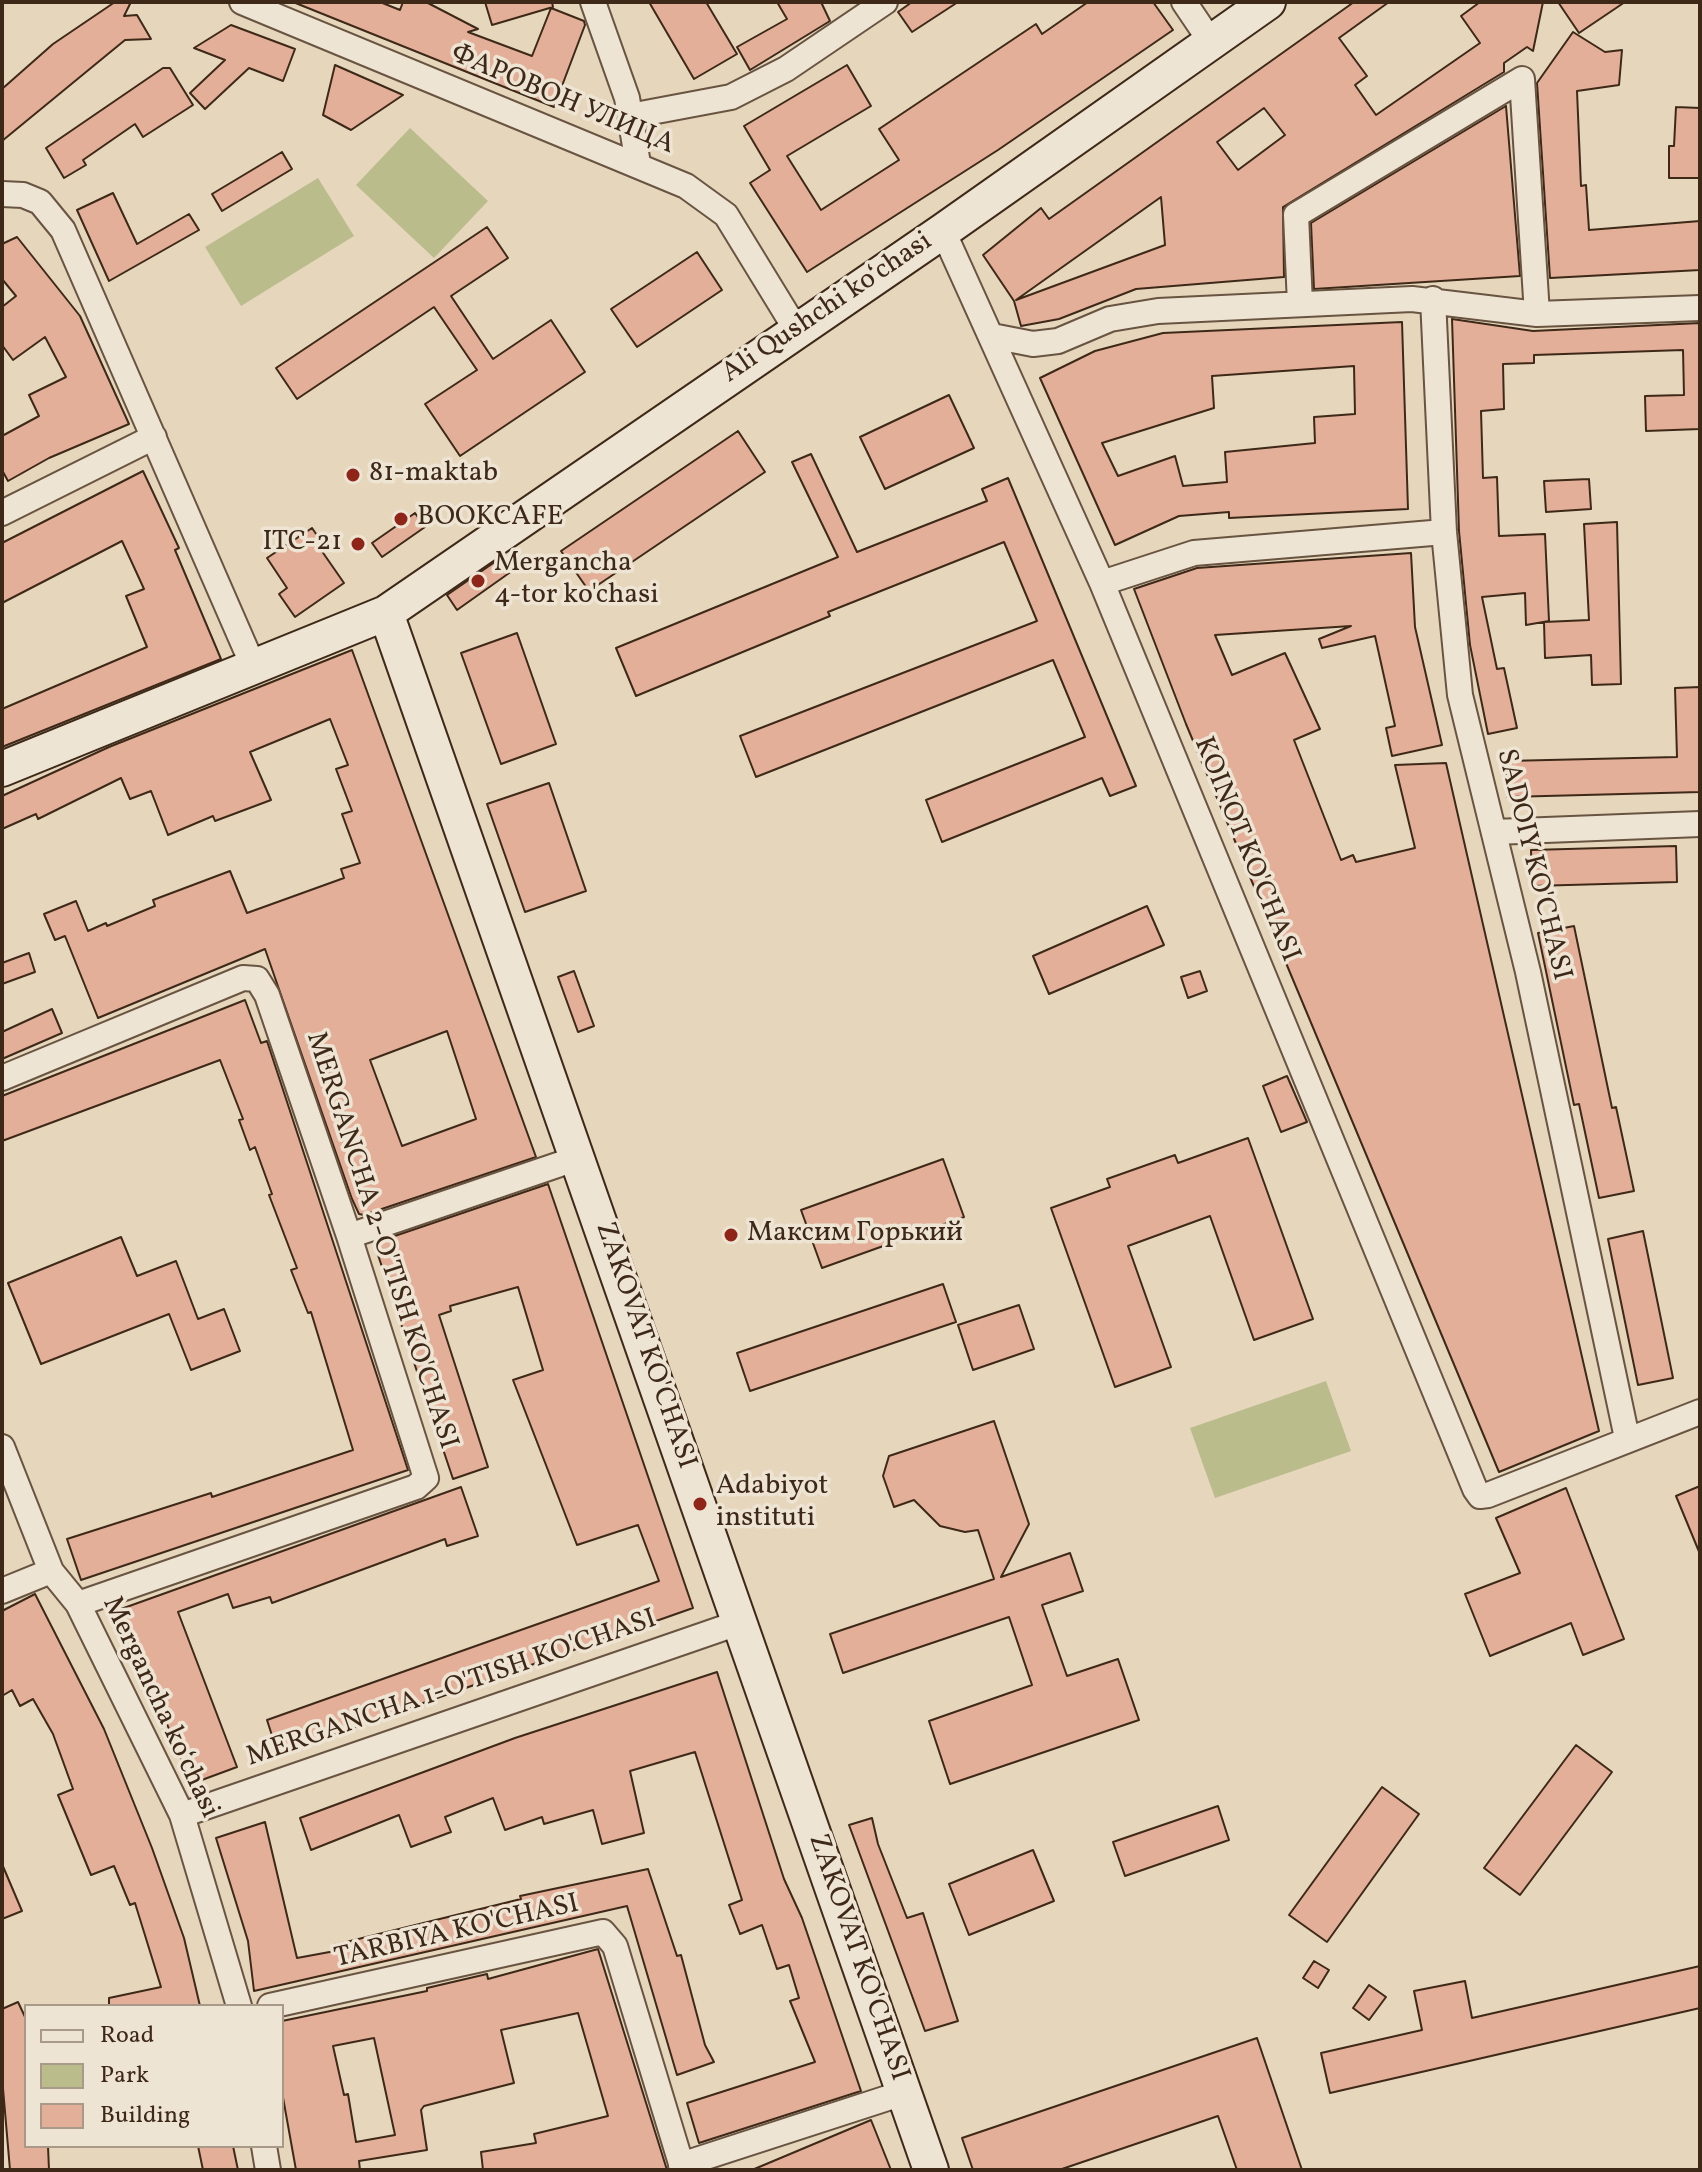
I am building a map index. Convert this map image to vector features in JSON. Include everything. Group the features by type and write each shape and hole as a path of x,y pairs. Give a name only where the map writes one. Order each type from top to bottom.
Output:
{"street":[{"name":"ФАРОВОН УЛИЦА","path":"242,2 280,8 686,186 726,215 797,331"},
{"path":"593,2 630,116 638,164"},
{"path":"630,116 731,97 786,69 885,2"},
{"path":"1184,2 1211,42"},
{"name":"Ali Qushchi koʻchasi","path":"386,613 943,231 1268,2"},
{"path":"1300,304 1296,215 1522,79 1537,314"},
{"path":"2,194 23,195 40,202 63,230 254,668"},
{"name":"KOINOT KO'CHASI","path":"943,231 1102,583 1480,1496 1627,1438"},
{"path":"992,336 1033,344 1058,341 1110,319 1141,313 1300,304 1433,299 1537,314 1700,308"},
{"name":"SADOIY KO'CHASI","path":"1433,299 1444,532 1460,695 1528,972 1627,1438"},
{"path":"2,513 154,437"},
{"path":"1102,583 1194,553 1444,532"},
{"path":"2,769 386,613"},
{"name":"ZAKOVAT KO'CHASI","path":"386,613 931,2170"},
{"path":"1494,832 1700,824"},
{"name":"MERGANCHA 2-O'TISH KO'CHASI","path":"2,1078 243,978 257,979 267,995 349,1236 426,1478 416,1487 78,1604"},
{"path":"349,1236 578,1158"},
{"path":"1627,1438 1700,1412"},
{"name":"Mergancha koʻchasi","path":"2,1447 51,1571 78,1604 182,1815 238,2004"},
{"path":"2,1591 51,1571"},
{"name":"MERGANCHA 1-O'TISH KO'CHASI","path":"182,1815 741,1622"},
{"name":"TARBIYA KO'CHASI","path":"279,2004 603,1932 615,1946 682,2167 903,2093"},
{"path":"264,2148 268,2170"}],"green space":[{"path":"410,128 488,201 434,258 356,185"},
{"path":"318,178 354,236 241,306 205,247"},
{"path":"1326,1381 1351,1451 1215,1498 1190,1428"}],"building":[{"path":"115,2 131,2 124,16 137,15 151,39 125,40 2,141 2,89 53,44"},
{"path":"293,2 380,2 400,10 403,2 426,2 478,29 468,32 532,56 551,8 584,21 585,25 554,107"},
{"path":"485,2 552,2 553,7 492,25"},
{"path":"649,2 706,2 737,54 694,79"},
{"path":"777,2 821,2 830,21 750,70 737,47 787,19"},
{"path":"912,2 958,2 912,32 898,12"},
{"path":"1088,2 1153,2 1173,30 998,150 807,272 750,183 770,170 744,126 847,65 871,106 787,156 821,210 899,160 879,129 1036,24 1042,34"},
{"path":"1354,2 1389,2 1339,38 1367,76 1355,85 1376,115 1480,43 1461,16 1480,2 1543,2 1533,51 1527,47 1504,63 1504,72 1283,207 1284,277 1136,289 1059,319 1021,326 1014,301 983,255 1041,208 1049,219","holes":["1264,108 1285,135 1238,170 1217,142","1161,197 1165,245 1016,300"]},
{"path":"1558,2 1625,2 1579,33"},
{"path":"231,25 295,49 283,81 249,68 205,109 190,93 225,60 194,48"},
{"path":"1573,32 1605,52 1622,50 1619,85 1577,91 1581,186 1586,185 1589,230 1700,221 1700,270 1550,278 1537,83"},
{"path":"335,65 403,95 351,130 323,115"},
{"path":"163,68 170,68 193,105 143,137 135,124 83,160 86,165 64,178 46,148"},
{"path":"1506,106 1520,276 1314,289 1311,223"},
{"path":"1676,107 1700,108 1700,178 1669,178 1669,146 1674,146"},
{"path":"282,152 292,169 222,211 212,194"},
{"path":"113,193 137,244 189,214 199,230 109,281 77,210"},
{"path":"487,227 508,258 451,296 493,359 551,320 585,372 460,456 425,404 477,370 434,307 297,399 276,368"},
{"path":"17,237 80,316 129,424 49,458 8,481 2,470 2,436 39,416 29,395 66,377 45,337 13,360 2,345 2,307 16,296 2,279 2,244"},
{"path":"697,252 722,290 637,347 611,309"},
{"path":"1452,319 1533,331 1700,323 1700,429 1646,431 1645,396 1684,395 1683,350 1534,355 1534,363 1503,364 1504,409 1481,411 1483,478 1497,477 1499,536 1545,534 1549,621 1526,625 1525,593 1482,597 1497,669 1504,668 1517,728 1488,734 1470,645 1459,531"},
{"path":"1402,322 1408,509 1229,518 1229,512 1179,516 1115,545 1040,378 1095,351 1163,333","holes":["1354,366 1355,414 1314,417 1315,443 1225,452 1227,482 1183,486 1175,456 1118,476 1102,443 1214,408 1212,376"]},
{"path":"949,395 974,448 885,489 860,437"},
{"path":"738,431 765,472 589,591 561,551"},
{"path":"811,454 857,552 987,501 982,489 1008,478 1136,786 1110,796 1102,778 942,842 926,800 1085,737 1053,660 756,777 740,736 1037,621 1004,542 828,612 830,616 636,696 616,648 838,557 792,462"},
{"path":"143,471 179,548 175,550 221,659 2,747 2,709 147,647 126,596 144,589 122,541 2,603 2,543"},
{"path":"1589,479 1591,509 1546,512 1544,481"},
{"path":"415,513 425,527 382,557 372,543"},
{"path":"1617,522 1621,684 1592,685 1591,655 1545,658 1544,622 1589,620 1584,524"},
{"path":"312,528 323,544 319,547 344,583 295,617 279,594 287,588 267,558"},
{"path":"1411,553 1415,627 1442,745 1392,756 1386,728 1395,726 1375,636 1322,648 1319,639 1351,626 1215,635 1232,675 1285,653 1320,729 1294,740 1341,860 1353,855 1356,862 1415,848 1395,765 1446,763 1599,1431 1499,1472 1186,724 1134,589 1197,568"},
{"name":"Mergancha 4-tor ko'chasi","path":"502,557 512,571 457,610 447,595"},
{"path":"517,633 556,744 501,764 461,653"},
{"path":"352,650 536,1157 364,1215 359,1214 265,949 98,1018 65,936 55,940 44,914 76,901 88,931 155,906 153,900 230,871 247,913 344,878 341,869 360,863 342,814 352,811 336,769 348,765 330,719 250,752 271,800 215,821 213,816 168,835 151,791 130,799 121,778 38,819 36,814 2,829 2,796 109,747","holes":["447,1031 476,1119 402,1146 370,1060"]},
{"path":"1700,687 1700,792 1507,797 1506,761 1677,757 1675,688"},
{"path":"549,783 586,891 525,912 487,804"},
{"path":"1676,846 1677,882 1532,886 1531,850"},
{"path":"1147,906 1164,945 1049,994 1033,956"},
{"path":"1574,926 1612,1108 1616,1107 1634,1191 1599,1198 1579,1104 1574,1105 1538,933"},
{"path":"29,953 35,972 2,984 2,963"},
{"path":"574,971 594,1026 578,1032 558,977"},
{"path":"1200,971 1207,991 1188,998 1181,977"},
{"path":"245,1000 261,1043 267,1041 408,1470 81,1580 67,1539 211,1493 212,1497 353,1450 311,1312 308,1313 291,1270 297,1268 269,1195 272,1194 255,1147 250,1150 239,1120 243,1119 220,1060 2,1141 2,1096"},
{"path":"52,1009 62,1033 2,1059 2,1032"},
{"path":"1287,1076 1307,1122 1281,1132 1263,1086"},
{"path":"1248,1138 1313,1319 1254,1340 1210,1216 1128,1246 1171,1367 1115,1387 1051,1208 1110,1187 1107,1179 1175,1155 1178,1163"},
{"path":"943,1159 964,1217 822,1268 801,1210"},
{"path":"548,1184 693,1608 278,1754 267,1720 659,1581 638,1525 577,1545 513,1380 543,1370 518,1287 450,1306 451,1311 439,1315 488,1467 453,1479 374,1243"},
{"path":"1643,1231 1673,1378 1638,1385 1608,1239"},
{"path":"121,1237 137,1276 176,1261 198,1319 224,1309 240,1351 191,1370 169,1314 41,1364 8,1283"},
{"path":"943,1284 956,1322 750,1391 737,1353"},
{"path":"1019,1305 1034,1349 973,1370 958,1325"},
{"path":"994,1421 1029,1524 1001,1577 1070,1553 1083,1591 1042,1605 1067,1676 1118,1659 1139,1720 950,1784 929,1721 1032,1685 1009,1617 843,1673 830,1634 994,1579 978,1530 965,1532 940,1526 914,1500 894,1507 883,1476 889,1456"},
{"path":"1700,1486 1700,1554 1676,1496"},
{"path":"461,1487 478,1536 447,1546 445,1539 272,1603 270,1597 233,1608 228,1594 178,1612 237,1767 191,1784 121,1609"},
{"path":"1566,1488 1624,1639 1583,1655 1571,1623 1490,1656 1465,1594 1520,1573 1496,1518"},
{"path":"35,1594 104,1729 184,1938 200,2004 109,2004 109,1998 161,1987 135,1903 130,1905 114,1866 91,1875 58,1795 73,1789 53,1734 33,1699 20,1706 12,1690 2,1696 2,1611"},
{"path":"717,1672 784,1879 802,1918 861,2091 699,2143 687,2103 815,2062 790,2001 799,1998 789,1965 777,1969 762,1925 740,1934 729,1905 742,1900 695,1752 630,1771 644,1833 602,1844 593,1810 544,1824 542,1817 505,1830 493,1798 445,1817 451,1832 411,1847 399,1815 311,1850 300,1818 515,1738"},
{"path":"1576,1745 1612,1772 1520,1895 1484,1868"},
{"path":"1382,1787 1419,1814 1327,1942 1289,1915"},
{"path":"1218,1806 1229,1840 1125,1876 1113,1842"},
{"path":"872,1818 878,1844 907,1918 923,1913 958,2021 925,2031 849,1825"},
{"path":"265,1822 297,1958 335,1951 334,1945 521,1899 520,1896 648,1869 677,1956 681,1955 705,2045 714,2062 677,2075 627,1906 254,1991 248,1941 216,1838"},
{"path":"1033,1850 1054,1901 969,1935 949,1884"},
{"path":"2,1864 22,1911 2,1919"},
{"path":"598,1949 667,2170 483,2170 481,2152 536,2143 534,2134 608,2116 578,2013 501,2030 514,2083 424,2106 421,2110 427,2150 359,2161 360,2170 296,2170 284,2103 284,2021 427,1991 427,1988 487,1974 488,1979","holes":["374,2038 395,2135 356,2142 348,2094 344,2095 333,2046"]},
{"path":"1314,1961 1329,1970 1318,1988 1303,1978"},
{"path":"1700,1966 1700,2008 1330,2093 1321,2053 1422,2030 1414,1991 1465,1981 1472,2018"},
{"path":"1369,1985 1386,1997 1369,2020 1353,2008"},
{"path":"18,2002 24,2015 24,2148 48,2148 49,2170 10,2170 2,2077 2,2009"},
{"path":"1257,2038 1302,2170 1237,2170 1218,2116 1059,2170 973,2170 962,2138"},
{"path":"871,2120 891,2170 752,2170"},
{"path":"198,2148 233,2148 238,2170 203,2170"}],"place":[{"name":"81-maktab","path":"353,475"},
{"name":"BOOKCAFE","path":"401,519"},
{"name":"ITC-21","path":"358,544"},
{"name":"Mergancha 4-tor ko'chasi","path":"478,581"},
{"name":"Максим Горький","path":"731,1235"},
{"name":"Adabiyot instituti","path":"700,1504"}]}
